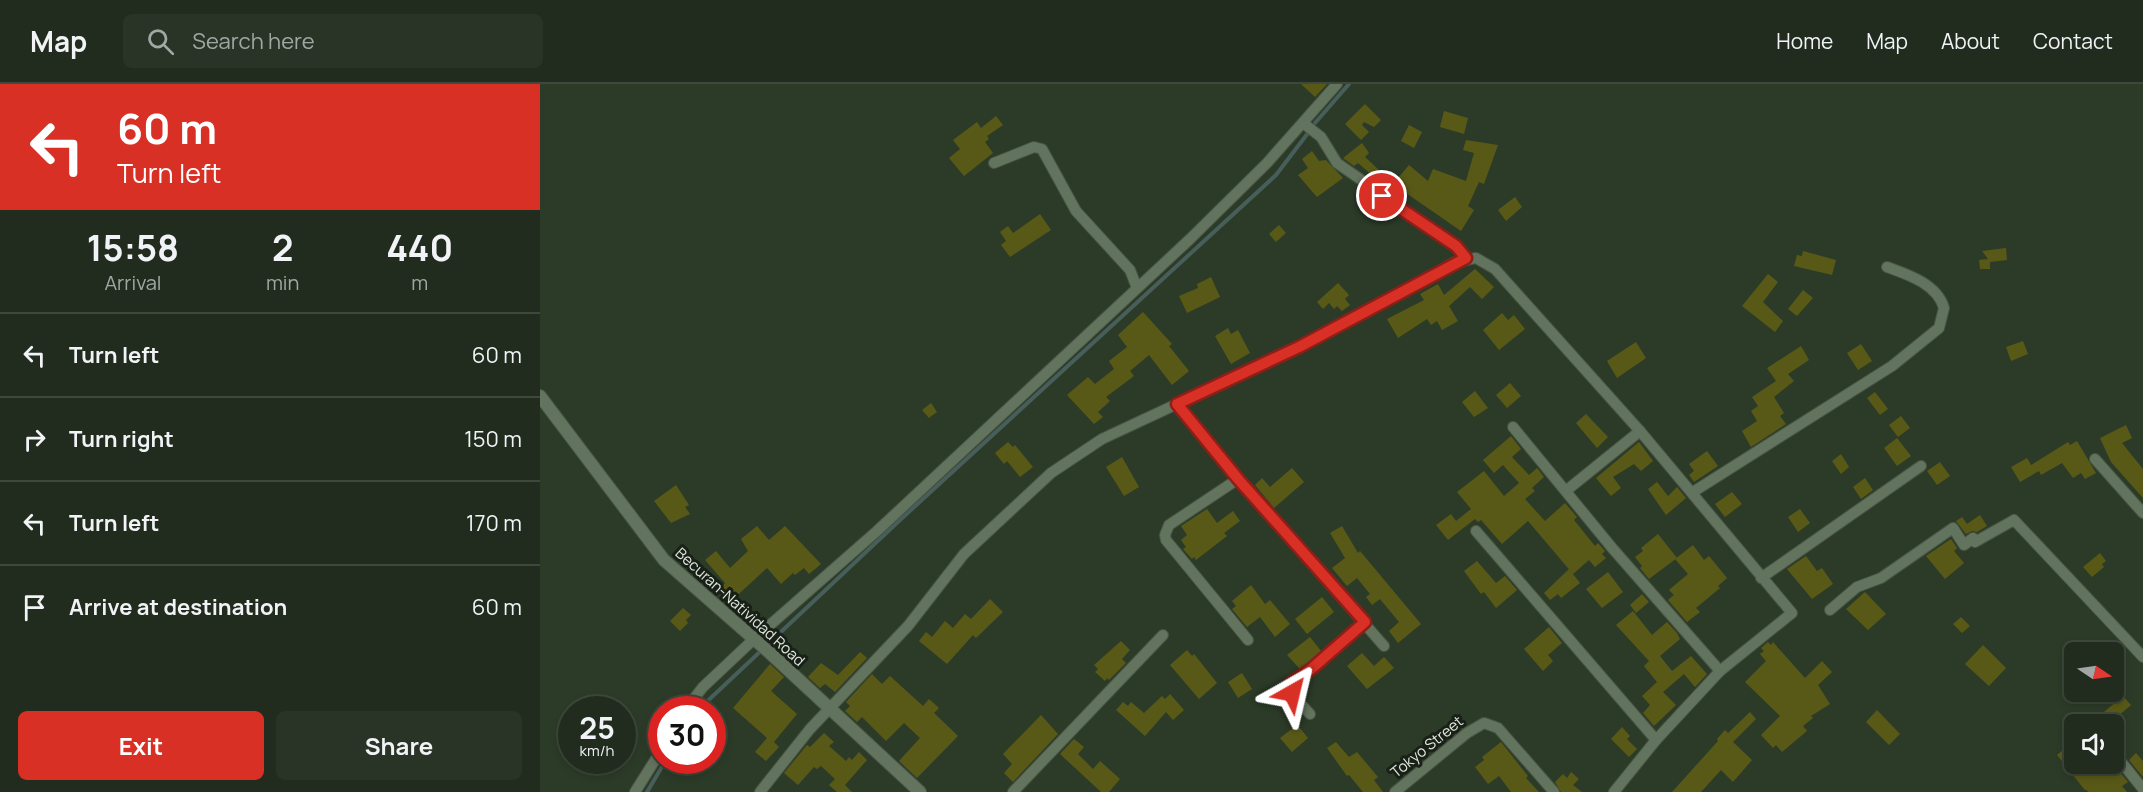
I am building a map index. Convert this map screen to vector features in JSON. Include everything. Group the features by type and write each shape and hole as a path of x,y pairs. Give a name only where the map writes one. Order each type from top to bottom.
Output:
{"street":[{"path":"696,696 703,687 877,531 1137,288 1267,163 1337,84"},
{"path":"1303,123 1321,137 1337,163 1456,246 1466,258"},
{"path":"994,163 1029,148 1042,149 1076,211 1130,270 1137,288"},
{"path":"760,792 810,729 908,626 964,554 1017,502 1084,450 1143,419 1299,347 1466,258 1484,260 1495,269 1640,430 1792,614 1720,671 1656,740 1614,792"},
{"path":"1693,492 1892,366 1939,328 1944,308 1936,292 1909,275 1887,267"},
{"name":"Becuran-Natividad Road","path":"542,403 664,560 757,641 920,792"},
{"path":"1177,404 1238,479 1384,646"},
{"path":"1514,427 1614,549 1720,671"},
{"path":"1567,490 1640,430"},
{"path":"2095,459 2143,513"},
{"path":"1761,578 1921,466"},
{"path":"1238,479 1169,525 1165,535 1166,540 1248,640"},
{"path":"1830,610 1857,586 1881,578 1953,528 1964,545 1973,538 1975,542 2014,520 2143,657"},
{"path":"1476,531 1656,740"},
{"path":"1310,714 1292,693 1291,683 1310,670 1365,622"},
{"path":"1013,792 1163,635"},
{"name":"Tokyo Street","path":"1395,792 1467,732 1484,723 1498,728 1554,792"},
{"path":"2124,765 2143,789"},
{"path":"635,792 648,771"}],"building":[{"path":"1301,84 1327,84 1315,97"},
{"path":"1365,104 1381,120 1374,127 1364,122 1362,125 1369,132 1361,140 1345,124"},
{"path":"1444,111 1468,118 1464,134 1440,127"},
{"path":"996,116 1003,125 987,136 989,139 985,142 993,153 964,176 949,158 960,149 953,140 977,122 981,128"},
{"path":"1409,125 1422,132 1414,148 1401,141"},
{"path":"1466,140 1498,145 1484,184 1479,182 1468,206 1474,210 1461,231 1393,184 1409,165 1428,181 1433,169 1466,181 1474,153 1463,150"},
{"path":"1362,143 1369,153 1365,157 1393,183 1388,189 1358,163 1354,166 1343,158"},
{"path":"1312,151 1319,161 1326,160 1343,178 1317,197 1298,175 1308,168 1302,159"},
{"path":"1515,197 1522,207 1506,221 1498,210"},
{"path":"1040,214 1051,230 1010,257 1001,245 1006,241 1000,232 1008,226 1013,233"},
{"path":"1279,225 1286,233 1276,242 1269,234"},
{"path":"2006,248 2007,260 1990,262 1990,269 1980,269 1979,260 1988,259 1982,251"},
{"path":"1803,251 1836,260 1832,275 1794,266 1797,255 1802,256"},
{"path":"1475,269 1494,287 1482,299 1470,287 1449,306 1458,321 1442,330 1437,321 1431,325 1427,319 1398,338 1387,319 1424,300 1420,294 1438,284 1444,295"},
{"path":"1768,274 1778,282 1763,302 1783,321 1775,332 1742,306"},
{"path":"1211,277 1220,297 1187,313 1179,296 1198,288 1197,284"},
{"path":"1338,283 1349,295 1345,299 1350,305 1342,311 1337,306 1334,309 1329,303 1323,309 1317,302"},
{"path":"1803,290 1813,298 1797,316 1788,309"},
{"path":"1143,312 1172,344 1169,346 1189,371 1172,385 1149,355 1130,371 1134,376 1106,397 1110,401 1098,412 1103,417 1094,424 1067,395 1088,377 1095,384 1114,369 1109,361 1127,347 1118,335"},
{"path":"1502,313 1508,320 1514,315 1525,329 1499,350 1483,330"},
{"path":"1228,328 1231,334 1238,330 1250,353 1231,364 1215,336"},
{"path":"2023,341 2028,354 2011,361 2006,347"},
{"path":"1636,342 1646,358 1617,378 1607,361"},
{"path":"1861,344 1872,361 1858,370 1847,353"},
{"path":"1801,346 1809,360 1788,374 1794,381 1774,397 1784,413 1780,416 1786,424 1751,447 1742,431 1757,421 1751,411 1758,406 1752,397 1776,381 1767,368"},
{"path":"1510,383 1521,396 1507,408 1496,395"},
{"path":"1475,391 1488,408 1474,417 1462,402"},
{"path":"1875,392 1888,409 1880,415 1867,398"},
{"path":"931,403 937,412 929,418 922,410"},
{"path":"1586,414 1608,437 1597,448 1576,423"},
{"path":"1901,416 1910,428 1898,437 1889,425"},
{"path":"2126,425 2132,438 2122,443 2143,469 2143,498 2111,462 2100,438"},
{"path":"1511,436 1521,449 1512,457 1529,475 1537,468 1544,477 1532,488 1535,491 1525,499 1545,521 1565,503 1577,517 1574,520 1595,546 1598,543 1605,551 1602,554 1606,558 1595,567 1589,560 1573,574 1528,521 1502,544 1481,520 1478,522 1475,519 1448,540 1436,525 1451,514 1456,521 1471,509 1457,492 1484,471 1504,496 1519,483 1503,465 1494,473 1483,460"},
{"path":"1897,438 1911,456 1897,466 1884,448"},
{"path":"2077,441 2096,473 2085,479 2081,473 2073,478 2062,463 2041,475 2039,471 2020,482 2011,467 2027,458 2031,465 2068,442 2070,445"},
{"path":"1008,442 1013,447 1015,445 1033,467 1020,477 1007,461 1004,464 995,453"},
{"path":"1639,442 1653,461 1641,471 1634,464 1613,477 1621,488 1611,496 1596,478"},
{"path":"1707,451 1718,466 1694,482 1689,475 1694,471 1689,464"},
{"path":"1841,454 1849,467 1841,474 1832,461"},
{"path":"1122,457 1139,487 1124,496 1106,467"},
{"path":"1940,462 1950,476 1937,485 1927,471"},
{"path":"1292,468 1304,482 1274,508 1255,485 1262,478 1270,487"},
{"path":"1865,478 1873,490 1861,499 1853,487"},
{"path":"1657,482 1668,496 1677,487 1686,498 1666,515 1648,489"},
{"path":"676,485 689,505 685,507 690,514 671,523 654,501"},
{"path":"1732,492 1742,504 1725,517 1715,504"},
{"path":"1207,509 1217,523 1233,511 1240,521 1224,533 1227,536 1196,560 1194,557 1192,559 1183,549 1186,547 1181,540 1187,535 1181,526"},
{"path":"1800,509 1810,523 1798,532 1788,517"},
{"path":"1980,515 1987,526 1977,532 1972,531 1966,534 1956,521 1962,517 1967,524"},
{"path":"757,526 769,540 785,526 821,564 809,574 804,568 795,575 793,573 781,584 767,568 729,603 718,592 725,583 705,560 716,551 730,568 748,551 741,539"},
{"path":"1342,526 1358,553 1360,551 1421,624 1398,643 1389,631 1399,622 1380,599 1372,605 1366,597 1370,594 1357,578 1347,586 1332,568 1345,558 1330,533"},
{"path":"1658,534 1677,558 1649,579 1635,557 1643,551 1641,548"},
{"path":"1951,539 1957,548 1954,551 1964,563 1945,579 1926,556"},
{"path":"1693,545 1704,560 1709,556 1727,578 1718,586 1720,588 1696,608 1700,612 1687,622 1668,600 1674,595 1669,590 1688,574 1675,559"},
{"path":"2100,553 2106,561 2102,564 2104,567 2092,577 2083,567"},
{"path":"1806,556 1817,571 1822,568 1833,584 1812,599 1787,569"},
{"path":"1477,561 1496,583 1505,576 1517,590 1496,608 1484,592 1481,594 1464,571"},
{"path":"1569,569 1580,583 1561,598 1558,594 1550,600 1544,593"},
{"path":"1608,572 1623,592 1602,608 1586,589"},
{"path":"1251,585 1265,604 1270,600 1290,624 1275,637 1260,617 1247,627 1232,609 1236,606 1232,601"},
{"path":"1865,592 1886,614 1868,630 1846,609"},
{"path":"1642,594 1649,602 1636,613 1630,605"},
{"path":"1322,597 1334,612 1307,634 1295,619"},
{"path":"990,599 1003,612 976,638 973,635 947,664 919,641 926,632 932,637 945,621 953,628 965,614 971,619"},
{"path":"683,608 691,615 686,620 688,623 680,631 670,621"},
{"path":"1633,611 1652,635 1667,622 1677,633 1680,639 1660,656 1672,671 1691,656 1707,674 1695,687 1684,674 1663,692 1676,705 1654,726 1643,713 1650,705 1642,696 1657,682 1644,666 1649,661 1616,625"},
{"path":"1961,617 1970,626 1962,633 1953,624"},
{"path":"1549,627 1562,643 1548,655 1553,661 1543,671 1524,649"},
{"path":"1310,637 1321,651 1300,669 1287,655"},
{"path":"1121,641 1130,650 1122,659 1126,663 1109,680 1107,678 1105,681 1095,672 1098,669 1094,665"},
{"path":"1768,642 1771,645 1773,642 1805,678 1822,661 1832,672 1818,685 1830,704 1811,716 1813,718 1803,726 1807,731 1782,752 1776,745 1773,748 1761,735 1780,716 1745,682 1766,661 1760,654 1764,651 1761,648"},
{"path":"1983,645 2006,668 1989,686 1965,664"},
{"path":"1187,650 1192,656 1194,654 1217,683 1199,699 1170,665"},
{"path":"860,652 867,658 835,692 825,684 820,688 808,677 821,663 838,675"},
{"path":"1362,653 1374,666 1384,657 1394,668 1367,689 1347,666"},
{"path":"770,664 784,677 771,691 797,714 774,742 779,747 766,761 755,752 767,738 733,708"},
{"path":"1242,673 1252,689 1238,698 1228,682"},
{"path":"872,674 882,684 890,676 923,706 929,699 939,708 934,713 958,736 917,778 899,761 920,738 904,723 886,741 862,717 857,722 845,711 850,706 846,702"},
{"path":"1170,694 1184,710 1173,720 1166,712 1145,736 1116,710 1123,702 1128,706 1131,702 1144,713 1162,696 1165,699"},
{"path":"2124,697 2131,705 2120,714 2105,714 2104,712 2116,702 2124,702"},
{"path":"1877,710 1900,734 1889,745 1866,722"},
{"path":"1750,712 1756,719 1733,742 1752,760 1733,782 1721,770 1701,792 1672,792 1718,741 1717,739 1725,730 1728,733"},
{"path":"1041,715 1058,734 1013,782 1004,773 1012,764 1003,754"},
{"path":"1622,727 1630,736 1627,739 1637,749 1629,757 1611,739"},
{"path":"1293,728 1296,731 1300,728 1308,738 1292,752 1280,738"},
{"path":"824,733 834,742 829,746 846,761 849,757 852,760 859,752 867,760 845,785 852,792 837,792 829,785 835,779 821,766 817,769 814,767 798,785 784,773 807,745 810,747"},
{"path":"1074,739 1084,747 1078,754 1093,769 1100,761 1120,779 1109,792 1101,792 1060,754"},
{"path":"1336,742 1349,757 1357,752 1378,777 1374,780 1383,792 1363,792 1349,775 1347,776 1327,748"},
{"path":"1501,742 1528,776 1526,778 1539,792 1511,792 1499,776 1488,784 1475,767 1484,760 1482,757"},
{"path":"2064,749 2064,764 2057,755"},
{"path":"2136,753 2143,761 2143,777 2129,760"},
{"path":"1571,772 1579,779 1573,785 1582,792 1561,792 1555,782 1563,774 1567,778"},
{"path":"2072,774 2121,774 2128,782 2122,786 2127,792 2089,792"}],"waterway":[{"path":"1315,123 1349,84"},
{"path":"713,696 900,520 1276,175 1308,133"},
{"path":"647,792 658,774"}],"route":[{"path":"1292,693 1291,683 1310,670 1365,622 1294,544 1177,404 1299,347 1466,258 1456,246 1382,196"}]}
